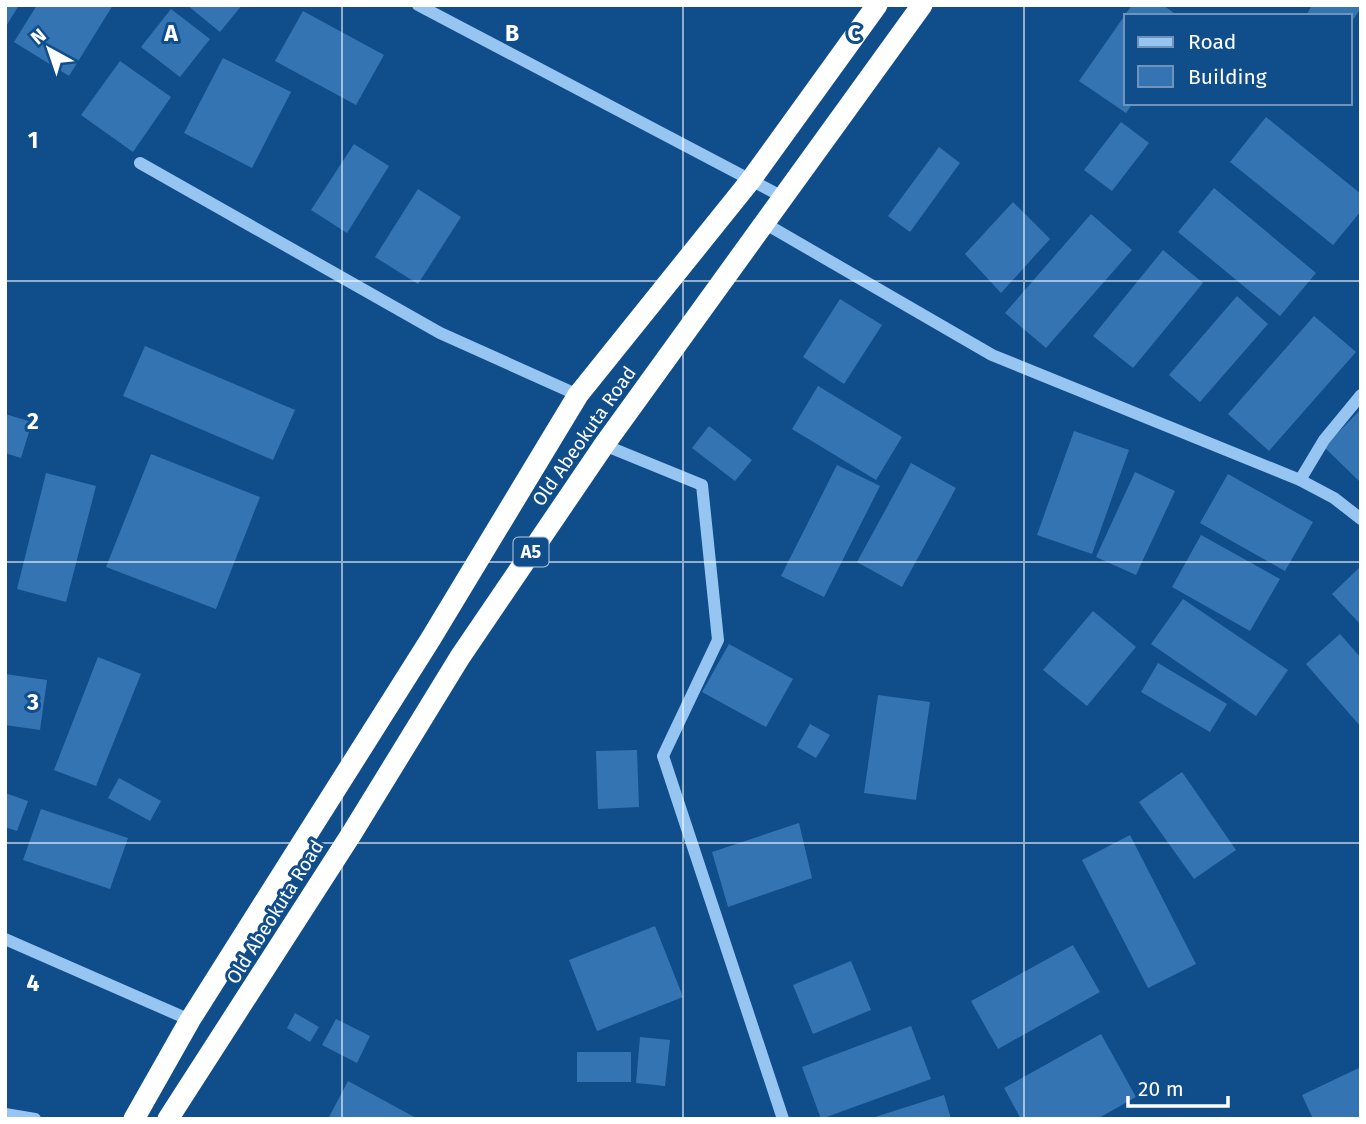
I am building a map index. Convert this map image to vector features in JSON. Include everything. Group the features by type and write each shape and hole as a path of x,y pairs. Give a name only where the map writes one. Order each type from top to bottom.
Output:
{"highway":[{"name":"Old Abeokuta Road","path":"134,1119 190,1020 422,651 578,395 750,181 877,5"},
{"name":"Old Abeokuta Road","path":"171,1117 352,833 460,657 604,445 922,5"}],"street":[{"path":"418,5 783,197"},
{"path":"140,163 440,333 578,395"},
{"path":"764,223 992,355 1300,480 1334,498 1361,519"},
{"path":"1300,480 1324,440 1361,395"},
{"path":"604,445 702,485 718,640 663,756 783,1119"},
{"path":"5,939 190,1020"},
{"path":"5,1114 35,1119"}],"building":[{"path":"5,5 19,5 5,28"},
{"path":"37,5 113,5 69,76 14,42"},
{"path":"187,5 242,5 220,32"},
{"path":"1132,5 1163,5 1175,14 1126,14"},
{"path":"1312,5 1361,5 1352,21 1352,14 1307,14"},
{"path":"171,9 210,39 180,77 141,47"},
{"path":"303,11 384,55 356,105 275,61"},
{"path":"1124,16 1124,105 1132,105 1126,113 1079,81"},
{"path":"223,58 291,92 252,168 184,133"},
{"path":"120,61 171,97 133,152 81,115"},
{"path":"1266,117 1361,194 1361,211 1333,245 1230,162"},
{"path":"1121,122 1149,143 1112,191 1084,170"},
{"path":"354,144 389,166 347,233 311,210"},
{"path":"939,147 960,163 910,232 888,216"},
{"path":"1214,188 1316,273 1280,316 1178,232"},
{"path":"418,189 461,217 418,284 375,257"},
{"path":"1013,202 1050,239 1001,293 965,254"},
{"path":"1091,214 1132,250 1046,348 1005,313"},
{"path":"1163,250 1203,283 1133,368 1093,336"},
{"path":"1237,296 1268,324 1200,402 1169,375"},
{"path":"840,299 882,325 844,384 803,357"},
{"path":"1314,316 1356,352 1269,451 1228,414"},
{"path":"145,346 295,410 273,460 123,396"},
{"path":"818,386 902,437 876,480 792,429"},
{"path":"1361,409 1361,483 1324,447"},
{"path":"5,414 32,422 21,458 5,453"},
{"path":"709,426 752,460 735,481 692,448"},
{"path":"1074,431 1129,450 1092,554 1037,535"},
{"path":"151,454 260,497 216,609 106,567"},
{"path":"911,463 956,488 902,587 857,562"},
{"path":"837,465 880,486 824,597 781,576"},
{"path":"1135,472 1175,491 1136,575 1096,557"},
{"path":"46,473 96,486 66,602 17,589"},
{"path":"1228,474 1313,522 1285,571 1200,523"},
{"path":"1201,535 1280,579 1250,631 1172,587"},
{"path":"1361,566 1361,625 1332,594"},
{"path":"1183,599 1288,670 1256,716 1151,644"},
{"path":"1093,611 1136,647 1087,706 1043,670"},
{"path":"1340,634 1361,658 1361,727 1306,664"},
{"path":"729,644 793,679 766,727 702,692"},
{"path":"98,657 141,674 96,786 54,770"},
{"path":"1158,663 1227,704 1210,732 1141,692"},
{"path":"5,674 47,680 40,730 5,725"},
{"path":"878,695 930,702 916,800 864,793"},
{"path":"810,724 830,735 816,758 797,747"},
{"path":"637,750 639,807 598,809 596,751"},
{"path":"1182,772 1236,850 1194,879 1139,802"},
{"path":"119,778 161,801 150,821 108,798"},
{"path":"5,793 28,801 17,831 5,827"},
{"path":"41,809 128,838 110,889 23,860"},
{"path":"799,823 812,878 728,907 712,852"},
{"path":"1130,835 1196,964 1148,988 1082,860"},
{"path":"655,926 683,997 597,1031 569,960"},
{"path":"1073,945 1100,992 998,1049 971,1001"},
{"path":"851,961 871,1010 813,1034 793,985"},
{"path":"295,1013 319,1027 310,1042 287,1028"},
{"path":"336,1019 370,1036 357,1063 322,1045"},
{"path":"911,1026 931,1079 821,1119 802,1067"},
{"path":"1101,1034 1136,1097 1097,1119 1021,1119 1004,1088"},
{"path":"640,1037 670,1040 665,1086 636,1083"},
{"path":"577,1052 631,1052 631,1082 577,1082"},
{"path":"1361,1067 1361,1118 1313,1119 1302,1095"},
{"path":"348,1081 418,1119 328,1119"},
{"path":"944,1095 951,1119 872,1119 872,1118"}]}
